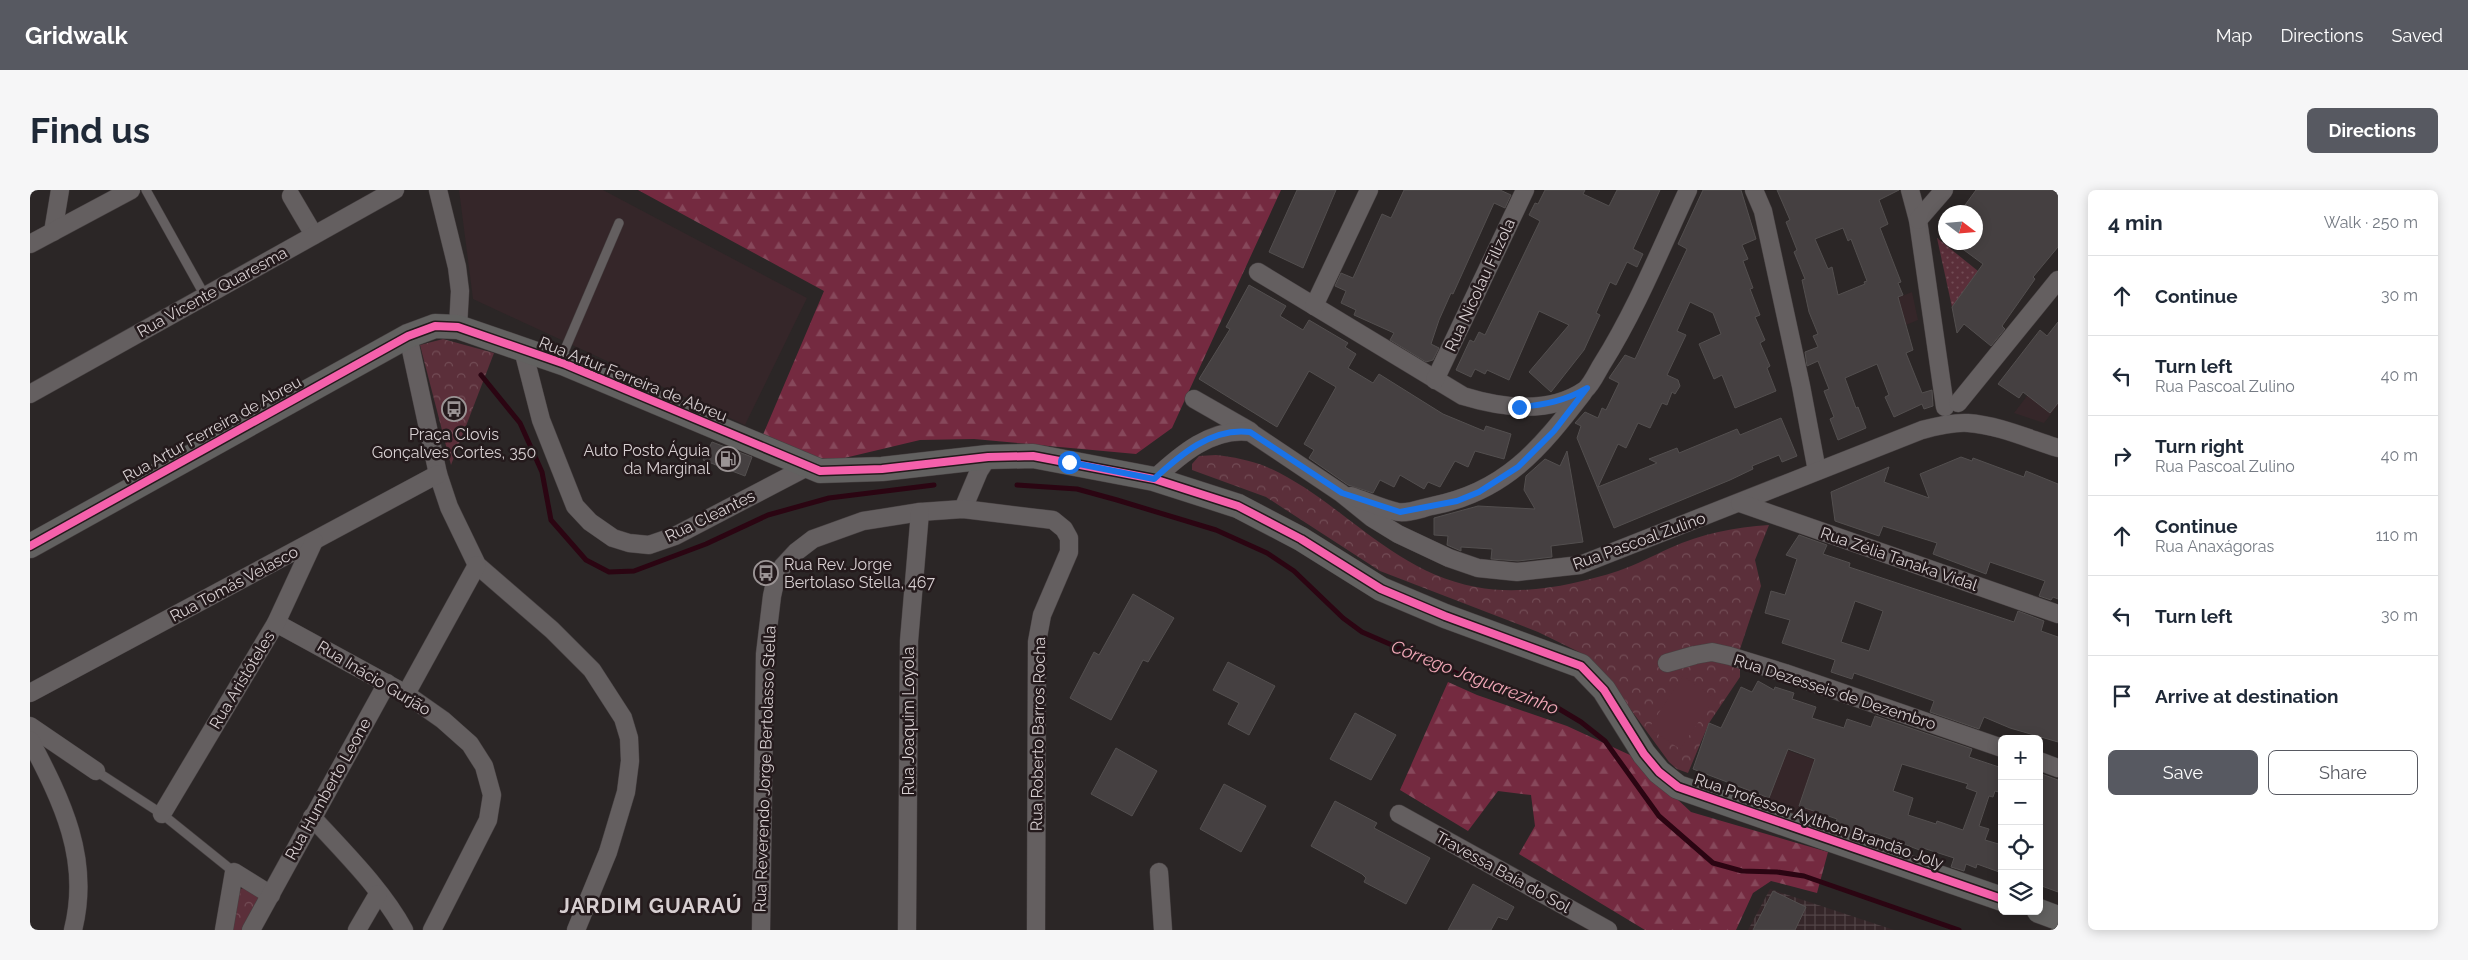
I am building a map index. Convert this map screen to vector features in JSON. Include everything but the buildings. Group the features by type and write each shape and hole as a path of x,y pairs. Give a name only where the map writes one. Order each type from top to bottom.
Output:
{"street":[{"path":"52,232 60,190"},
{"path":"30,244 131,190"},
{"name":"Rua Vicente Quaresma","path":"30,394 394,190"},
{"path":"438,190 457,267 460,291 458,327"},
{"path":"1314,306 1369,190"},
{"name":"Rua Nicolau Filizola","path":"1435,380 1525,190"},
{"path":"1342,493 1400,512 1457,501 1479,492 1518,467 1554,431 1587,388 1616,339 1688,190"},
{"path":"1754,190 1763,211 1801,386 1817,471"},
{"path":"1910,190 1918,220 1940,366 1955,411 1987,426 2058,448"},
{"path":"1918,220 1944,190"},
{"path":"291,196 314,235"},
{"path":"1258,272 1463,396 1490,404 1519,407 1540,406 1568,399 1587,388"},
{"path":"1955,411 2058,280"},
{"name":"Rua Artur Ferreira de Abreu","path":"30,546 408,336 435,326 458,327 560,362 820,471 836,472 983,464 1014,455 1049,458 1154,479"},
{"path":"408,336 438,474 449,507 477,565 552,630 592,670 623,718 629,738 630,761 626,792 608,852 576,930"},
{"name":"Rua Cleantes","path":"523,350 541,420 576,506 590,522 613,538 629,543 649,545 675,536 807,467"},
{"name":"Rua Pascoal Zulino","path":"1194,399 1250,432 1342,493 1378,522 1449,558 1478,568 1517,572 1580,565 1922,430 1955,411"},
{"path":"1154,479 1191,448 1213,438 1240,430 1250,432"},
{"path":"965,502 983,464"},
{"name":"Rua Tomás Velasco","path":"30,693 438,474"},
{"name":"Rua Professor Aylthon Brandão Joly","path":"1154,479 1238,506 1267,520 1331,556 1381,589 1581,666 1604,690 1644,754 1659,772 1678,787 1998,898"},
{"name":"Rua Reverendo Jorge Bertolasso Stella","path":"761,930 765,654 776,578 796,552 813,539 863,521 920,512 965,502 1053,520"},
{"name":"Rua Zélia Tanaka Vidal","path":"1740,503 2058,614"},
{"name":"Rua Joaquim Loyola","path":"907,930 909,641 920,512"},
{"name":"Rua Roberto Barros Rocha","path":"1036,930 1037,642 1042,615 1069,552 1069,538 1064,529 1053,520"},
{"name":"Rua Aristóteles","path":"162,814 276,623 314,541"},
{"path":"406,694 477,565"},
{"name":"Rua Inácio Gurjão","path":"276,623 406,694 443,720 470,744 484,766 492,795 488,820 432,930"},
{"name":"Rua Dezesseis de Dezembro","path":"1667,663 1695,654 1712,652 1730,656 1785,673 1998,747"},
{"name":"Rua Humberto Leone","path":"251,930 387,683"},
{"path":"30,726 96,771"},
{"path":"30,740 71,828 78,862 78,911 73,930"},
{"path":"2043,762 2058,768"},
{"name":"Travessa Baía do Sol","path":"1399,814 1608,930"},
{"path":"312,817 396,916 404,930"},
{"path":"224,930 234,872 270,895"},
{"path":"1159,872 1163,930"},
{"path":"357,930 378,894"},
{"path":"2043,912 2058,918"}],"lane":[{"path":"146,190 205,296"},
{"path":"560,362 619,224"},
{"path":"96,771 162,814 234,872"}],"shaded area":[{"path":"459,190 603,190 807,298 745,425 473,299"},
{"path":"1912,292 1918,320 1863,343 1856,314"},
{"path":"2055,359 2058,362 2058,405 2044,423 2014,413"},
{"path":"1761,741 1838,768 1818,826 1741,799"},
{"path":"1770,889 1894,930 1748,930"}],"green space":[{"path":"638,190 1281,190 1172,428 1136,454 974,439 920,440 836,460 800,456 762,437 824,291"},
{"path":"1940,250 1952,250 1978,271 1952,307"},
{"path":"443,339 494,353 451,465 420,345"},
{"path":"1216,455 1242,459 1267,467 1319,497 1392,551 1417,566 1445,579 1476,587 1529,590 1566,585 1625,569 1682,543 1706,535 1731,529 1769,525 1755,560 1761,586 1740,649 1740,677 1709,723 1688,773 1677,769 1669,762 1623,699 1592,662 1579,652 1538,632 1380,571 1266,497 1192,470 1192,464 1199,456"},
{"path":"1683,676 1715,698 1680,749 1649,728"},
{"path":"1448,682 1477,695 1567,726 1630,755 1691,812 1828,852 1817,893 1771,881 1753,893 1736,930 1645,930 1519,854 1535,826 1531,795 1498,791 1468,831 1400,790"},
{"path":"243,888 264,898 246,930 228,930 236,891"}],"waterway":[{"name":"Córrego Jaguarezinho","path":"481,375 520,423 542,472 551,520 586,560 609,572 634,571 706,544 768,515 829,498 934,485"},
{"name":"Córrego Jaguarezinho","path":"1017,485 1077,489 1216,530 1267,553 1294,571 1343,618 1362,632 1461,675 1546,701 1581,722 1605,741 1659,816 1713,863 1742,871 1777,872 1804,876 1959,930"}],"cycle path":[{"path":"30,546 408,336 435,326 458,327 565,364 820,471 882,469 988,457 1033,456 1154,479 1238,506 1301,539 1381,589 1445,616 1581,666 1604,690 1644,754 1659,772 1678,787 1998,898"}],"place":[{"name":"Praça Clovis Gonçalves Cortes, 350","path":"454,409"},
{"name":"Auto Posto Águia da Marginal","path":"728,459"},
{"name":"Rua Rev. Jorge Bertolaso Stella, 467","path":"766,573"}],"district":[{"name":"JARDIM GUARAÚ","path":"651,905"}],"route":[{"path":"1069,462 1154,479 1191,448 1213,438 1240,430 1250,432 1265,441 1342,493 1400,512 1457,501 1479,492 1518,467 1554,431 1587,388 1568,399 1540,406 1519,407"}]}
